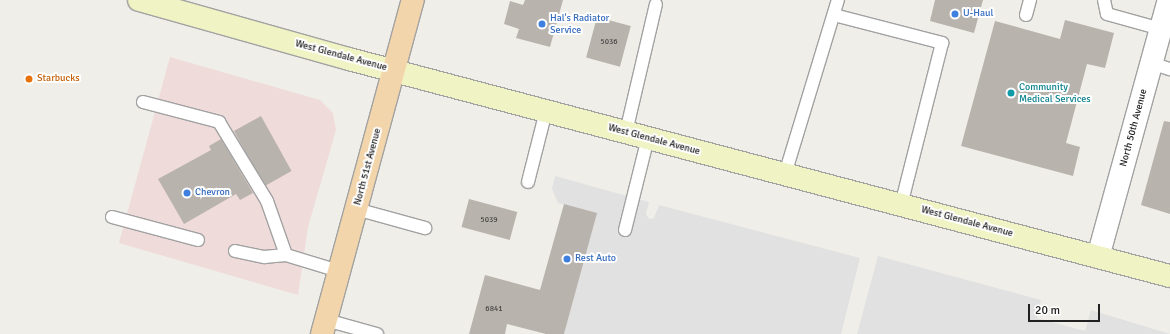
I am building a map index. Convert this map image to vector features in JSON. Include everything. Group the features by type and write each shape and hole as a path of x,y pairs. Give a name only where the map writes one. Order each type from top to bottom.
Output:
{"main road":[{"name":"West Glendale Avenue","path":"139,0 394,71 1170,276"},
{"name":"North 51st Avenue","path":"324,327 413,0"}],"street":[{"name":"North 50th Avenue","path":"1098,257 1161,66 1161,29 1169,0"}],"lane":[{"path":"785,174 838,0"},
{"path":"1026,16 1030,0"},
{"path":"1104,0 1107,14 1161,29"},
{"path":"626,132 656,4"},
{"path":"834,15 942,43 901,205"},
{"path":"143,102 219,122 267,201 286,255"},
{"path":"528,182 546,111"},
{"path":"625,230 648,138"},
{"path":"356,209 425,228"},
{"path":"112,217 198,240"},
{"path":"235,251 264,257 286,255 340,270"},
{"path":"324,327 377,334"}],"shaded area":[{"path":"170,57 320,100 333,113 336,130 308,227 298,295 119,243"},
{"path":"555,176 649,202 646,214 649,219 654,218 659,205 860,258 841,334 564,334 596,213 558,203 552,189"},
{"path":"878,256 1041,300 1037,318 1085,331 1091,310 1170,334 857,334"}],"building":[{"path":"525,0 563,0 550,47 516,38 519,29 504,24 510,1 523,5"},
{"name":"U-Haul","path":"935,0 983,0 974,33 930,21"},
{"path":"597,17 631,26 620,67 586,58"},
{"path":"1065,20 1114,33 1105,68 1087,64 1066,143 1080,147 1073,176 961,146 995,21 1060,39"},
{"path":"261,116 292,171 264,186 234,131"},
{"path":"1164,121 1170,122 1170,214 1141,205"},
{"path":"221,139 253,193 240,200 236,194 184,224 158,179 211,150 209,146"},
{"path":"469,199 517,212 510,240 461,227"},
{"path":"564,204 597,213 564,334 546,334 507,324 505,334 469,334 485,275 540,290"}],"place":[{"name":"U-Haul","path":"955,14"},
{"name":"Hal's Radiator Service","path":"542,24"},
{"name":"Starbucks","path":"29,79"},
{"name":"Community Medical Services","path":"1011,93"},
{"name":"Chevron","path":"187,193"},
{"name":"Rest Auto","path":"567,259"}]}
